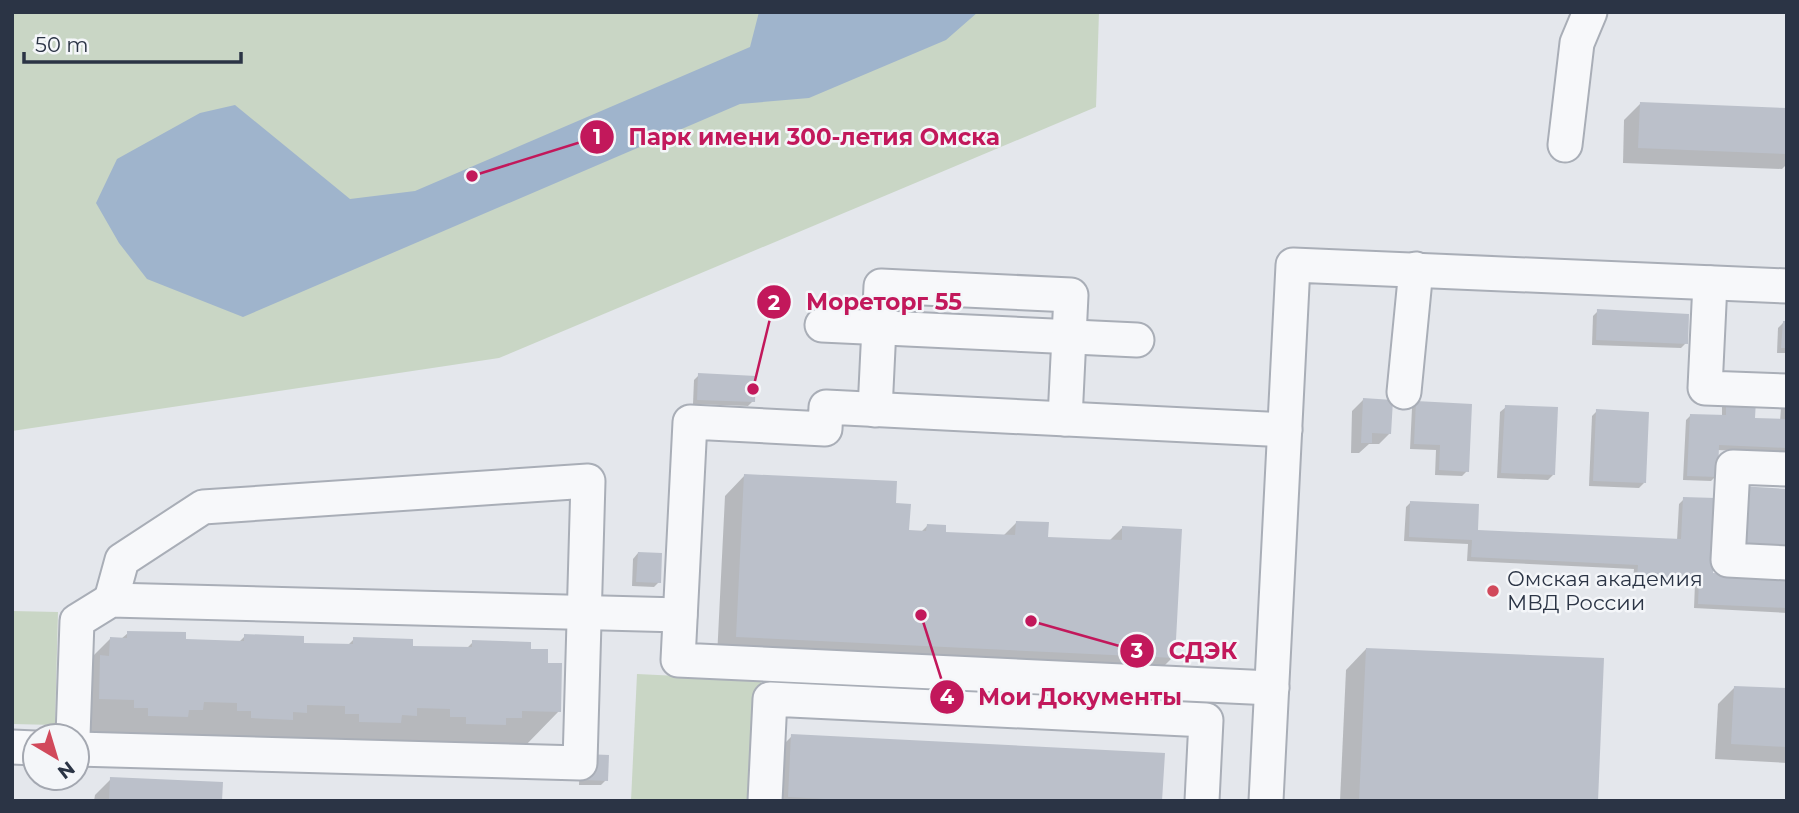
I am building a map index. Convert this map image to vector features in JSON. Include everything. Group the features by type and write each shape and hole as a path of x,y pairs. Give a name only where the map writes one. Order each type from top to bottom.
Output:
{"lane":[{"path":"1565,145 1577,43 1590,12"},
{"path":"1266,801 1293,265 1787,286"},
{"path":"1404,392 1416,269"},
{"path":"1710,283 1705,388 1787,391"},
{"path":"875,410 881,286 908,287 1071,295 1065,419"},
{"path":"822,325 879,328"},
{"path":"1069,337 1137,340"},
{"path":"1272,688 678,660 680,615 690,422 825,429 826,407 1285,430"},
{"path":"1787,469 1733,467 1728,560 1787,563"},
{"path":"91,749 579,763 588,481 203,507 122,560 111,600"},
{"path":"73,722 77,621 111,600 680,615"},
{"path":"765,801 770,699 1206,720 1202,801"}],"green space":[{"path":"12,12 1099,12 1096,107 499,358 12,431"},
{"path":"12,611 58,612 55,722 12,724"},
{"path":"637,674 761,680 755,801 631,801"}],"water":[{"path":"759,12 978,12 946,40 809,98 740,104 243,317 147,279 119,243 96,203 117,159 200,113 235,105 350,199 415,191 750,47"}],"building":[{"path":"1640,102 1787,108 1787,154 1638,148"},
{"path":"1597,309 1689,314 1688,344 1596,340"},
{"path":"1783,321 1787,321 1787,348 1781,348"},
{"path":"698,373 756,376 755,402 697,400"},
{"path":"1363,398 1393,400 1391,434 1372,433 1372,443 1361,443"},
{"path":"1726,398 1756,400 1755,418 1787,419 1787,448 1719,445 1718,477 1687,476 1690,414 1726,415"},
{"path":"1416,401 1472,404 1469,472 1439,470 1440,445 1414,444"},
{"path":"1505,405 1558,407 1555,475 1501,473"},
{"path":"1596,409 1649,412 1646,483 1593,481"},
{"path":"744,474 897,481 896,503 911,504 909,530 926,531 927,524 946,525 946,532 1015,535 1016,521 1049,522 1048,537 1122,540 1122,526 1182,529 1175,658 736,637"},
{"path":"1740,486 1787,489 1787,546 1738,543"},
{"path":"1683,497 1716,498 1713,573 1787,576 1787,608 1698,604 1699,579 1637,576 1638,565 1471,557 1472,540 1409,537 1410,501 1479,504 1478,530 1681,539"},
{"path":"638,552 662,553 661,583 636,582"},
{"path":"127,631 186,632 186,639 244,641 244,634 304,636 304,643 353,644 353,637 413,639 413,646 472,647 472,640 531,642 531,649 548,649 548,663 562,663 561,712 522,711 522,718 506,718 506,725 466,724 466,717 450,717 450,709 417,708 417,716 402,715 401,723 359,722 359,714 345,714 345,706 307,705 307,713 293,712 293,720 251,718 251,711 237,711 237,703 204,702 203,710 189,710 188,717 148,716 148,708 134,708 134,700 99,699 100,655 109,656 110,637 127,638"},
{"path":"1366,648 1604,658 1598,801 1359,801"},
{"path":"1734,686 1787,688 1787,747 1731,744"},
{"path":"791,734 1165,753 1162,801 862,801 788,797"},
{"path":"585,754 609,755 608,781 584,780"},
{"path":"110,777 223,782 222,801 109,801"}],"place":[{"name":"Парк имени 300-летия Омска","path":"472,176"},
{"name":"Мореторг 55","path":"753,389"},
{"name":"Омская академия МВД России","path":"1493,591"},
{"name":"Мои Документы","path":"921,615"},
{"name":"СДЭК","path":"1031,621"}]}
